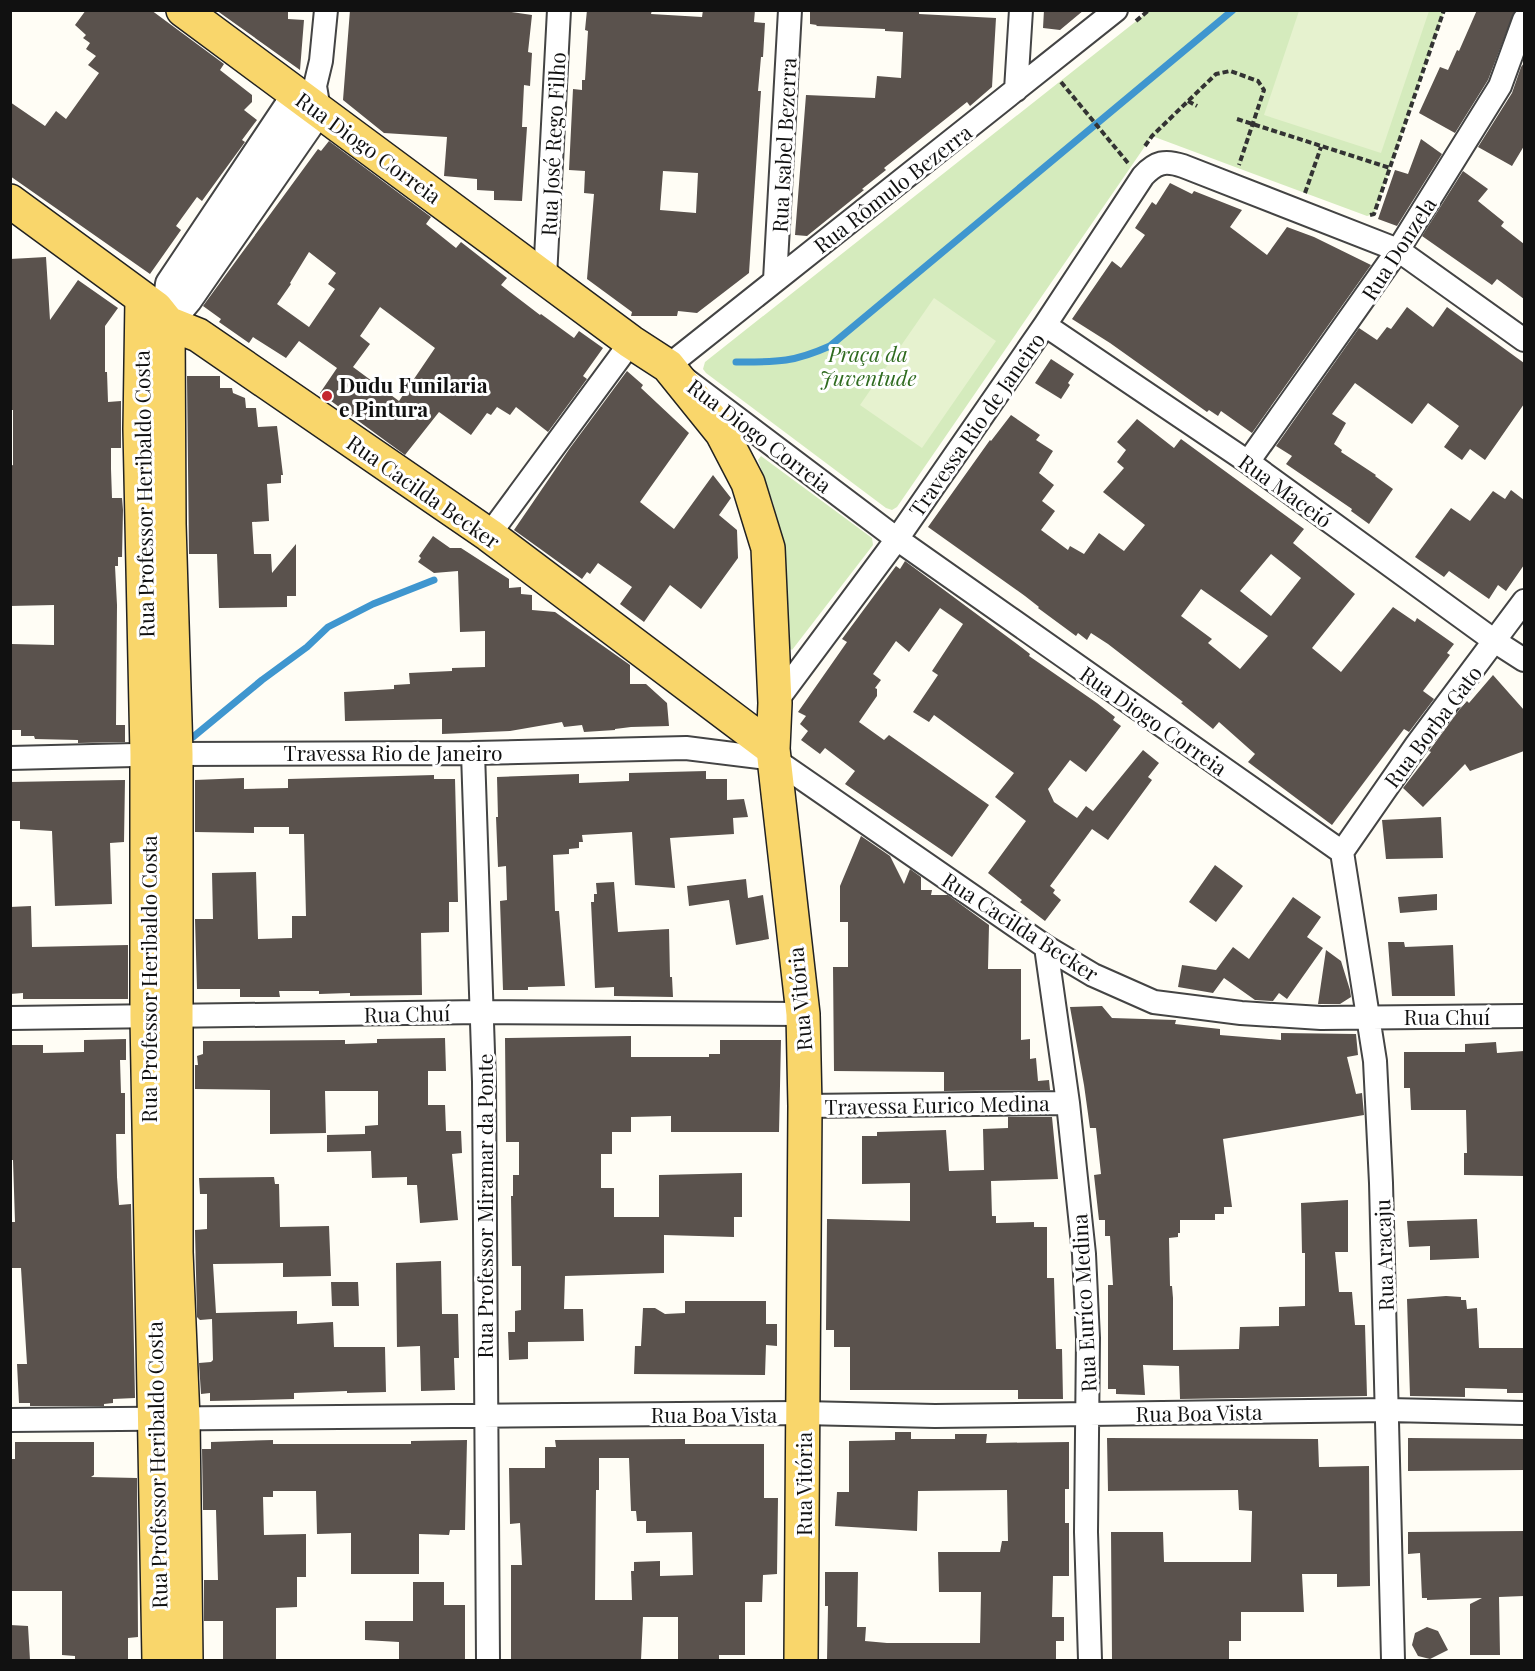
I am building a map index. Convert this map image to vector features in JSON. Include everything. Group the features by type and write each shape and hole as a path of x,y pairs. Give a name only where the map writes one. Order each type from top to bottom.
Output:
{"main road":[{"name":"Rua Diogo Correia","path":"183,10 310,97 631,342 668,366"},
{"name":"Rua Cacilda Becker","path":"10,201 156,308 168,323 198,335 489,535 774,754"},
{"name":"Rua Professor Heribaldo Costa","path":"142,298 140,429 162,754"},
{"name":"Rua Professor Heribaldo Costa","path":"159,1660 176,1252 162,1016 162,754 169,524 168,323"},
{"name":"Rua Vitória","path":"668,366 722,434 748,483 768,548 775,703 774,754 803,1014 805,1106 801,1660"},
{"name":"Rua Professor Heribaldo Costa","path":"169,1420 186,1660"}],"street":[{"name":"Rua Professor Heribaldo Costa","path":"168,323 188,299 310,97 321,62 326,10"},
{"name":"Rua José Rego Filho","path":"545,277 559,10"},
{"name":"Rua Isabel Bezerra","path":"775,280 790,10"},
{"path":"1016,90 1021,10"},
{"name":"Rua Rômulo Bezerra","path":"668,366 1116,10"},
{"name":"Rua Donzela","path":"1248,462 1398,249 1500,86 1524,20"},
{"name":"Travessa Rio de Janeiro","path":"775,703 897,539 1045,325 1143,176 1152,167 1161,162 1183,166 1398,249"},
{"path":"1398,249 1524,340"},
{"name":"Rua Maceió","path":"1045,325 1248,462 1524,660"},
{"path":"489,535 631,342"},
{"name":"Rua Diogo Correia","path":"668,366 897,539 1342,852"},
{"name":"Rua Borba Gato","path":"1342,852 1417,744 1496,642 1524,601"},
{"name":"Travessa Rio de Janeiro","path":"10,758 162,754 473,753 686,748 774,754"},
{"name":"Rua Professor Miramar da Ponte","path":"473,753 482,1012 488,1660"},
{"name":"Rua Cacilda Becker","path":"774,754 1046,947 1093,975 1154,1002 1241,1013 1322,1018 1370,1017"},
{"name":"Rua Aracaju","path":"1342,852 1376,1061 1388,1410 1393,1660"},
{"name":"Rua Euríco Medina","path":"1046,947 1068,1103 1084,1254 1088,1338 1086,1532 1090,1660"},
{"name":"Rua Chuí","path":"10,1018 482,1012 803,1014"},
{"name":"Rua Chuí","path":"1370,1017 1524,1016"},
{"name":"Travessa Eurico Medina","path":"805,1106 1068,1103"},
{"name":"Rua Boa Vista","path":"10,1420 803,1413 935,1416 1388,1410 1524,1413"}],"path":[{"path":"1367,216 1374,214 1444,10"},
{"path":"1152,136 1216,74 1230,70 1258,81 1264,90 1238,169"},
{"path":"1051,89 1061,82 1130,166"},
{"path":"1188,100 1197,106"},
{"path":"1237,119 1390,168"},
{"path":"1305,194 1321,147"}],"green space":[{"name":"Praça da Juventude","path":"1149,11 1444,11 1374,214 1367,216 1152,136 897,507 892,510 886,508 706,373 703,369 705,362"},
{"path":"1299,11 1429,11 1381,153 1264,115"},
{"path":"934,298 996,341 922,448 860,405"},
{"path":"761,456 872,538 873,545 792,650 789,648 777,520 758,460"}],"building":[{"path":"86,10 151,10 224,64 220,70 252,95 252,102 244,110 257,120 242,140 245,142 202,201 197,197 176,226 181,230 150,274 10,176 10,102 45,126 56,111 66,119 99,73 88,65 96,56 86,49 90,43 83,38 86,35 75,25"},
{"path":"216,10 288,10 288,19 304,20 300,70"},
{"path":"350,10 497,10 532,15 528,52 532,53 530,86 524,85 522,127 527,127 522,201 494,200 494,191 477,190 477,179 444,176 447,137 384,133 343,100"},
{"path":"587,10 652,10 651,14 702,17 703,10 755,10 754,22 765,23 758,91 761,91 749,273 697,313 678,311 677,316 631,316 632,312 587,279 594,194 584,193 585,171 569,170 573,89 582,90 582,80 585,80 588,31 585,30","holes":["663,171 698,173 696,213 660,210"]},
{"path":"810,10 919,10 919,14 996,18 992,87 970,106 967,102 884,168 886,170 862,189 864,190 807,236 795,235 806,95 875,98 877,76 901,78 903,32 816,26 810,24"},
{"path":"1044,10 1084,10 1060,30 1043,28"},
{"path":"1477,10 1515,10 1488,80 1455,133 1419,113 1440,67 1448,70 1457,50 1459,51"},
{"path":"1524,63 1524,146 1512,166 1478,147 1512,93"},
{"path":"1421,139 1442,154 1397,226 1378,219 1395,170 1408,174"},
{"path":"329,141 431,217 426,224 456,248 461,242 507,278 501,285 540,315 574,338 579,331 603,348 583,376 587,379 548,432 516,407 510,415 497,407 491,415 487,413 471,435 439,412 405,455 320,393 337,368 299,341 286,358 253,337 249,343 219,322 221,319 203,306 318,149 321,151","holes":["309,252 336,273 328,284 335,289 309,327 277,304","380,307 435,348 399,401 353,367 370,344 360,336"]},
{"path":"1463,171 1488,189 1478,201 1504,222 1501,226 1524,244 1524,299 1497,279 1492,285 1422,236"},
{"path":"1170,183 1192,194 1194,191 1242,210 1230,227 1267,255 1287,227 1314,237 1371,265 1252,433 1221,411 1218,416 1209,410 1207,412 1072,319 1112,261 1121,268 1145,235 1135,228 1152,202 1156,205"},
{"path":"46,257 50,320 78,280 118,308 105,326 105,372 107,372 108,402 121,401 121,448 111,448 111,469 112,498 122,498 123,510 122,557 118,557 118,566 115,566 116,725 125,725 125,742 78,743 78,740 35,739 34,736 21,736 21,730 10,730 12,644 54,645 54,605 10,606 10,466 13,465 13,410 10,410 10,259"},
{"path":"1407,307 1433,327 1447,307 1524,363 1524,404 1485,460 1470,449 1462,460 1444,447 1459,426 1428,403 1412,424 1355,383 1332,414 1346,423 1334,444 1342,450 1341,452 1393,489 1369,524 1351,511 1352,509 1286,464 1292,456 1276,446 1359,328 1377,340 1387,327 1391,329"},
{"path":"1051,359 1074,374 1061,399 1035,383"},
{"path":"627,371 643,385 641,388 689,433 640,502 674,529 713,475 731,498 719,515 737,530 738,558 701,609 670,585 644,622 620,604 632,587 598,563 590,574 587,572 582,579 514,530 570,448"},
{"path":"187,376 220,376 220,388 232,388 233,393 245,398 246,408 256,408 258,427 277,426 283,475 281,475 281,483 267,484 269,521 252,522 254,554 271,554 272,573 296,544 296,596 287,596 287,607 219,608 217,554 189,554"},
{"path":"1011,415 1040,435 1036,440 1053,451 1039,473 1054,485 1042,501 1055,511 1041,530 1068,550 1070,546 1084,554 1099,533 1124,551 1145,525 1103,492 1124,468 1117,462 1126,450 1117,442 1137,419 1174,448 1181,439 1304,529 1293,543 1355,594 1312,648 1341,672 1393,607 1415,622 1417,618 1454,644 1447,653 1450,655 1423,691 1434,699 1409,732 1404,729 1332,825 1248,762 1255,754 1219,722 1213,729 1181,703 1183,702 1108,644 1091,633 1087,640 1078,633 1076,636 1025,596 928,527","holes":["1271,554 1301,578 1271,616 1240,591","1201,589 1268,636 1240,669 1208,643 1212,639 1181,616"]},
{"path":"1511,490 1524,500 1524,565 1506,591 1498,585 1489,599 1449,571 1444,577 1415,557 1451,508 1470,521 1493,491 1505,499"},
{"path":"433,536 450,548 461,548 509,579 509,588 521,587 521,594 532,595 532,610 555,612 630,665 630,684 646,684 667,703 669,726 584,732 582,725 564,727 562,722 510,731 442,734 442,719 345,721 344,692 394,689 394,685 410,684 409,673 485,667 485,631 460,632 458,571 434,573 418,562 421,558 419,556"},
{"path":"905,561 1021,647 1030,654 1029,656 1097,703 1115,717 1113,720 1121,726 1086,772 1070,760 1048,789 1054,802 1077,818 1086,806 1093,811 1143,750 1159,763 1148,777 1152,780 1108,840 1092,829 1050,886 1055,890 1053,893 1061,900 1045,921 988,873 1026,821 995,797 1014,773 934,715 929,722 913,712 938,675 932,671 963,624 940,608 909,652 896,641 873,674 881,680 875,688 877,696 859,722 884,740 889,735 989,805 952,857 845,784 855,771 825,748 820,754 801,740 808,731 800,724 806,716 798,712 847,642 842,639 896,566 900,569"},
{"path":"1493,675 1524,710 1524,751 1470,771 1465,764 1423,807 1403,788 1459,710 1467,701 1469,703"},
{"path":"706,771 706,779 727,779 727,800 744,799 748,817 733,818 734,834 670,838 675,888 635,885 632,832 582,835 583,842 579,842 579,848 569,849 569,854 553,855 555,911 559,911 565,986 503,990 500,901 507,900 506,866 498,867 497,777 579,774 579,783 629,781 629,773"},
{"path":"434,775 434,779 455,779 458,902 449,902 449,932 421,933 422,995 350,996 350,993 319,994 319,991 279,991 280,997 240,997 240,989 197,989 195,919 213,919 212,873 256,872 258,939 292,938 292,916 306,916 304,834 289,834 289,827 254,827 254,833 195,832 195,780 244,778 244,789 288,788 288,779"},
{"path":"125,780 124,842 110,843 112,904 55,906 52,831 20,829 20,821 10,821 10,782"},
{"path":"1441,817 1443,858 1386,859 1382,820"},
{"path":"861,836 890,856 904,884 910,869 921,877 921,890 932,890 931,895 948,895 989,925 988,969 1021,969 1021,1040 1030,1039 1030,1059 1036,1058 1038,1081 1049,1080 1050,1090 944,1091 944,1072 834,1071 833,967 848,967 848,922 840,922 840,886"},
{"path":"1215,865 1243,886 1216,922 1189,902"},
{"path":"746,879 748,898 763,895 769,939 736,945 729,900 689,906 687,886"},
{"path":"614,882 618,932 669,929 670,977 672,977 673,997 614,996 614,987 595,988 591,902 594,902 594,894 597,894 596,883"},
{"path":"1437,894 1437,910 1400,913 1398,897"},
{"path":"1293,897 1321,917 1307,937 1323,948 1287,999 1279,993 1273,1001 1255,1000 1224,978 1213,993 1178,987 1182,965 1216,970 1233,947 1249,959"},
{"path":"31,906 32,947 128,945 128,999 23,999 23,993 10,994 10,907"},
{"path":"1388,942 1404,942 1405,947 1453,945 1455,996 1392,996"},
{"path":"1326,950 1341,961 1350,990 1351,997 1340,1004 1318,1004"},
{"path":"1102,1006 1112,1018 1176,1020 1175,1024 1220,1029 1220,1035 1281,1040 1281,1033 1356,1034 1358,1055 1347,1057 1356,1094 1362,1093 1364,1115 1223,1139 1232,1207 1224,1207 1224,1214 1215,1214 1215,1220 1180,1220 1178,1237 1169,1238 1170,1286 1172,1286 1173,1298 1173,1350 1239,1349 1240,1327 1279,1326 1279,1307 1305,1306 1305,1253 1302,1253 1301,1203 1348,1200 1348,1252 1335,1252 1339,1292 1352,1292 1355,1325 1365,1325 1367,1396 1180,1399 1179,1366 1143,1365 1145,1395 1116,1394 1116,1389 1108,1389 1108,1285 1113,1285 1110,1236 1105,1236 1105,1220 1099,1220 1094,1175 1101,1174 1096,1128 1090,1128 1070,1007"},
{"path":"631,1036 631,1057 709,1057 709,1054 720,1054 720,1040 781,1040 779,1132 671,1132 671,1116 631,1117 631,1132 612,1132 612,1154 601,1154 601,1188 614,1188 614,1217 659,1217 659,1175 742,1173 742,1217 734,1217 734,1237 664,1235 664,1273 565,1276 564,1309 583,1309 584,1341 528,1342 528,1359 509,1360 508,1332 515,1332 515,1311 521,1310 521,1266 512,1266 511,1196 513,1196 513,1175 519,1175 519,1142 506,1142 505,1038"},
{"path":"445,1038 446,1071 428,1071 428,1105 445,1105 446,1131 461,1131 462,1153 452,1154 458,1220 420,1223 417,1185 407,1185 407,1177 372,1178 371,1151 327,1152 327,1135 365,1134 365,1126 378,1125 378,1091 325,1091 326,1133 270,1134 270,1090 195,1089 195,1065 198,1065 197,1056 203,1054 203,1041 345,1040 345,1044 377,1043 377,1039"},
{"path":"126,1039 126,1060 120,1060 121,1093 125,1093 125,1134 116,1134 117,1177 119,1205 131,1204 135,1398 113,1399 113,1403 104,1404 104,1406 30,1406 30,1403 19,1403 17,1364 27,1364 21,1268 10,1268 10,1222 15,1222 13,1160 10,1160 10,1045 43,1045 43,1053 84,1052 84,1040"},
{"path":"1496,1042 1497,1053 1524,1051 1524,1176 1464,1175 1464,1153 1467,1153 1466,1110 1411,1110 1410,1088 1404,1088 1404,1052 1465,1052 1465,1044"},
{"path":"1008,1117 1052,1117 1058,1179 991,1181 992,1216 996,1216 996,1223 1034,1222 1034,1227 1047,1227 1047,1278 1054,1278 1056,1349 1062,1349 1063,1399 1018,1399 1018,1390 850,1390 850,1347 834,1347 834,1330 826,1330 827,1219 910,1221 910,1183 862,1184 862,1136 877,1136 877,1132 946,1130 949,1171 984,1170 983,1129 1008,1128"},
{"path":"274,1177 275,1184 279,1184 280,1227 329,1226 331,1276 283,1277 283,1263 213,1264 216,1313 297,1311 297,1324 333,1322 334,1347 385,1347 386,1392 294,1393 294,1399 210,1401 210,1393 201,1394 199,1363 213,1360 212,1319 200,1320 197,1317 195,1230 207,1229 207,1194 200,1194 199,1178"},
{"path":"1477,1219 1479,1258 1430,1260 1430,1246 1409,1247 1407,1221"},
{"path":"441,1261 442,1314 458,1314 459,1358 454,1358 455,1390 421,1391 420,1346 397,1347 396,1263"},
{"path":"331,1282 358,1282 359,1306 332,1306"},
{"path":"1461,1297 1461,1300 1466,1300 1467,1309 1477,1308 1479,1348 1524,1348 1524,1393 1507,1393 1507,1389 1465,1388 1465,1397 1410,1396 1407,1299"},
{"path":"685,1301 766,1301 766,1324 777,1324 777,1346 766,1345 765,1375 634,1374 635,1346 641,1346 643,1308 655,1308 665,1314 685,1313"},
{"path":"895,1432 911,1432 911,1439 955,1439 955,1434 987,1434 986,1443 1069,1442 1069,1489 1065,1489 1065,1523 1069,1523 1069,1576 1053,1576 1052,1617 1064,1617 1064,1641 1056,1641 1056,1660 827,1660 828,1606 825,1606 825,1572 858,1572 857,1627 866,1627 865,1641 980,1643 981,1592 939,1592 938,1552 1000,1552 1002,1541 1008,1541 1007,1490 918,1491 917,1531 835,1526 837,1492 849,1492 849,1441 895,1440"},
{"path":"1107,1438 1318,1439 1319,1467 1369,1466 1370,1586 1337,1587 1337,1574 1302,1574 1304,1612 1241,1612 1241,1641 1229,1641 1229,1660 1112,1660 1111,1532 1163,1532 1164,1562 1251,1562 1252,1511 1239,1510 1238,1490 1108,1491"},
{"path":"1408,1438 1524,1439 1524,1470 1408,1471"},
{"path":"685,1439 685,1444 764,1444 764,1498 778,1498 777,1574 763,1575 762,1602 745,1602 745,1655 719,1655 719,1660 678,1660 678,1617 643,1617 641,1660 511,1660 511,1565 522,1565 520,1523 510,1524 509,1468 545,1468 545,1447 556,1447 555,1440","holes":["599,1458 629,1458 631,1511 636,1511 637,1521 646,1521 646,1533 692,1532 693,1575 660,1576 660,1561 634,1562 634,1571 631,1571 632,1600 595,1600 596,1490 599,1490"]},
{"path":"273,1440 273,1444 411,1444 411,1441 467,1440 465,1530 450,1530 449,1535 419,1534 419,1574 351,1574 351,1533 317,1534 316,1491 273,1491 273,1497 263,1497 264,1535 306,1534 306,1577 297,1577 297,1607 276,1608 276,1660 223,1660 223,1621 204,1621 204,1580 218,1580 216,1510 203,1510 202,1449 211,1449 211,1442"},
{"path":"15,1442 94,1442 94,1475 91,1477 137,1478 138,1637 128,1638 128,1660 75,1660 75,1656 62,1655 62,1591 10,1591 10,1459 15,1459"},
{"path":"1524,1531 1524,1596 1499,1597 1500,1655 1470,1655 1470,1604 1482,1598 1427,1600 1427,1598 1422,1598 1420,1553 1408,1554 1408,1532"},
{"path":"413,1582 444,1582 444,1605 465,1605 465,1660 399,1660 399,1642 365,1640 365,1621 413,1621"},
{"path":"10,1625 28,1626 30,1660 10,1660"},
{"path":"1427,1627 1438,1631 1448,1650 1430,1659 1418,1656 1412,1645 1415,1633"}],"waterway":[{"path":"736,362 784,360 805,356 830,346 1233,10"},
{"path":"193,737 262,680 307,647 328,627 373,604 434,580"}],"place":[{"name":"Dudu Funilaria e Pintura","path":"327,396"}]}
